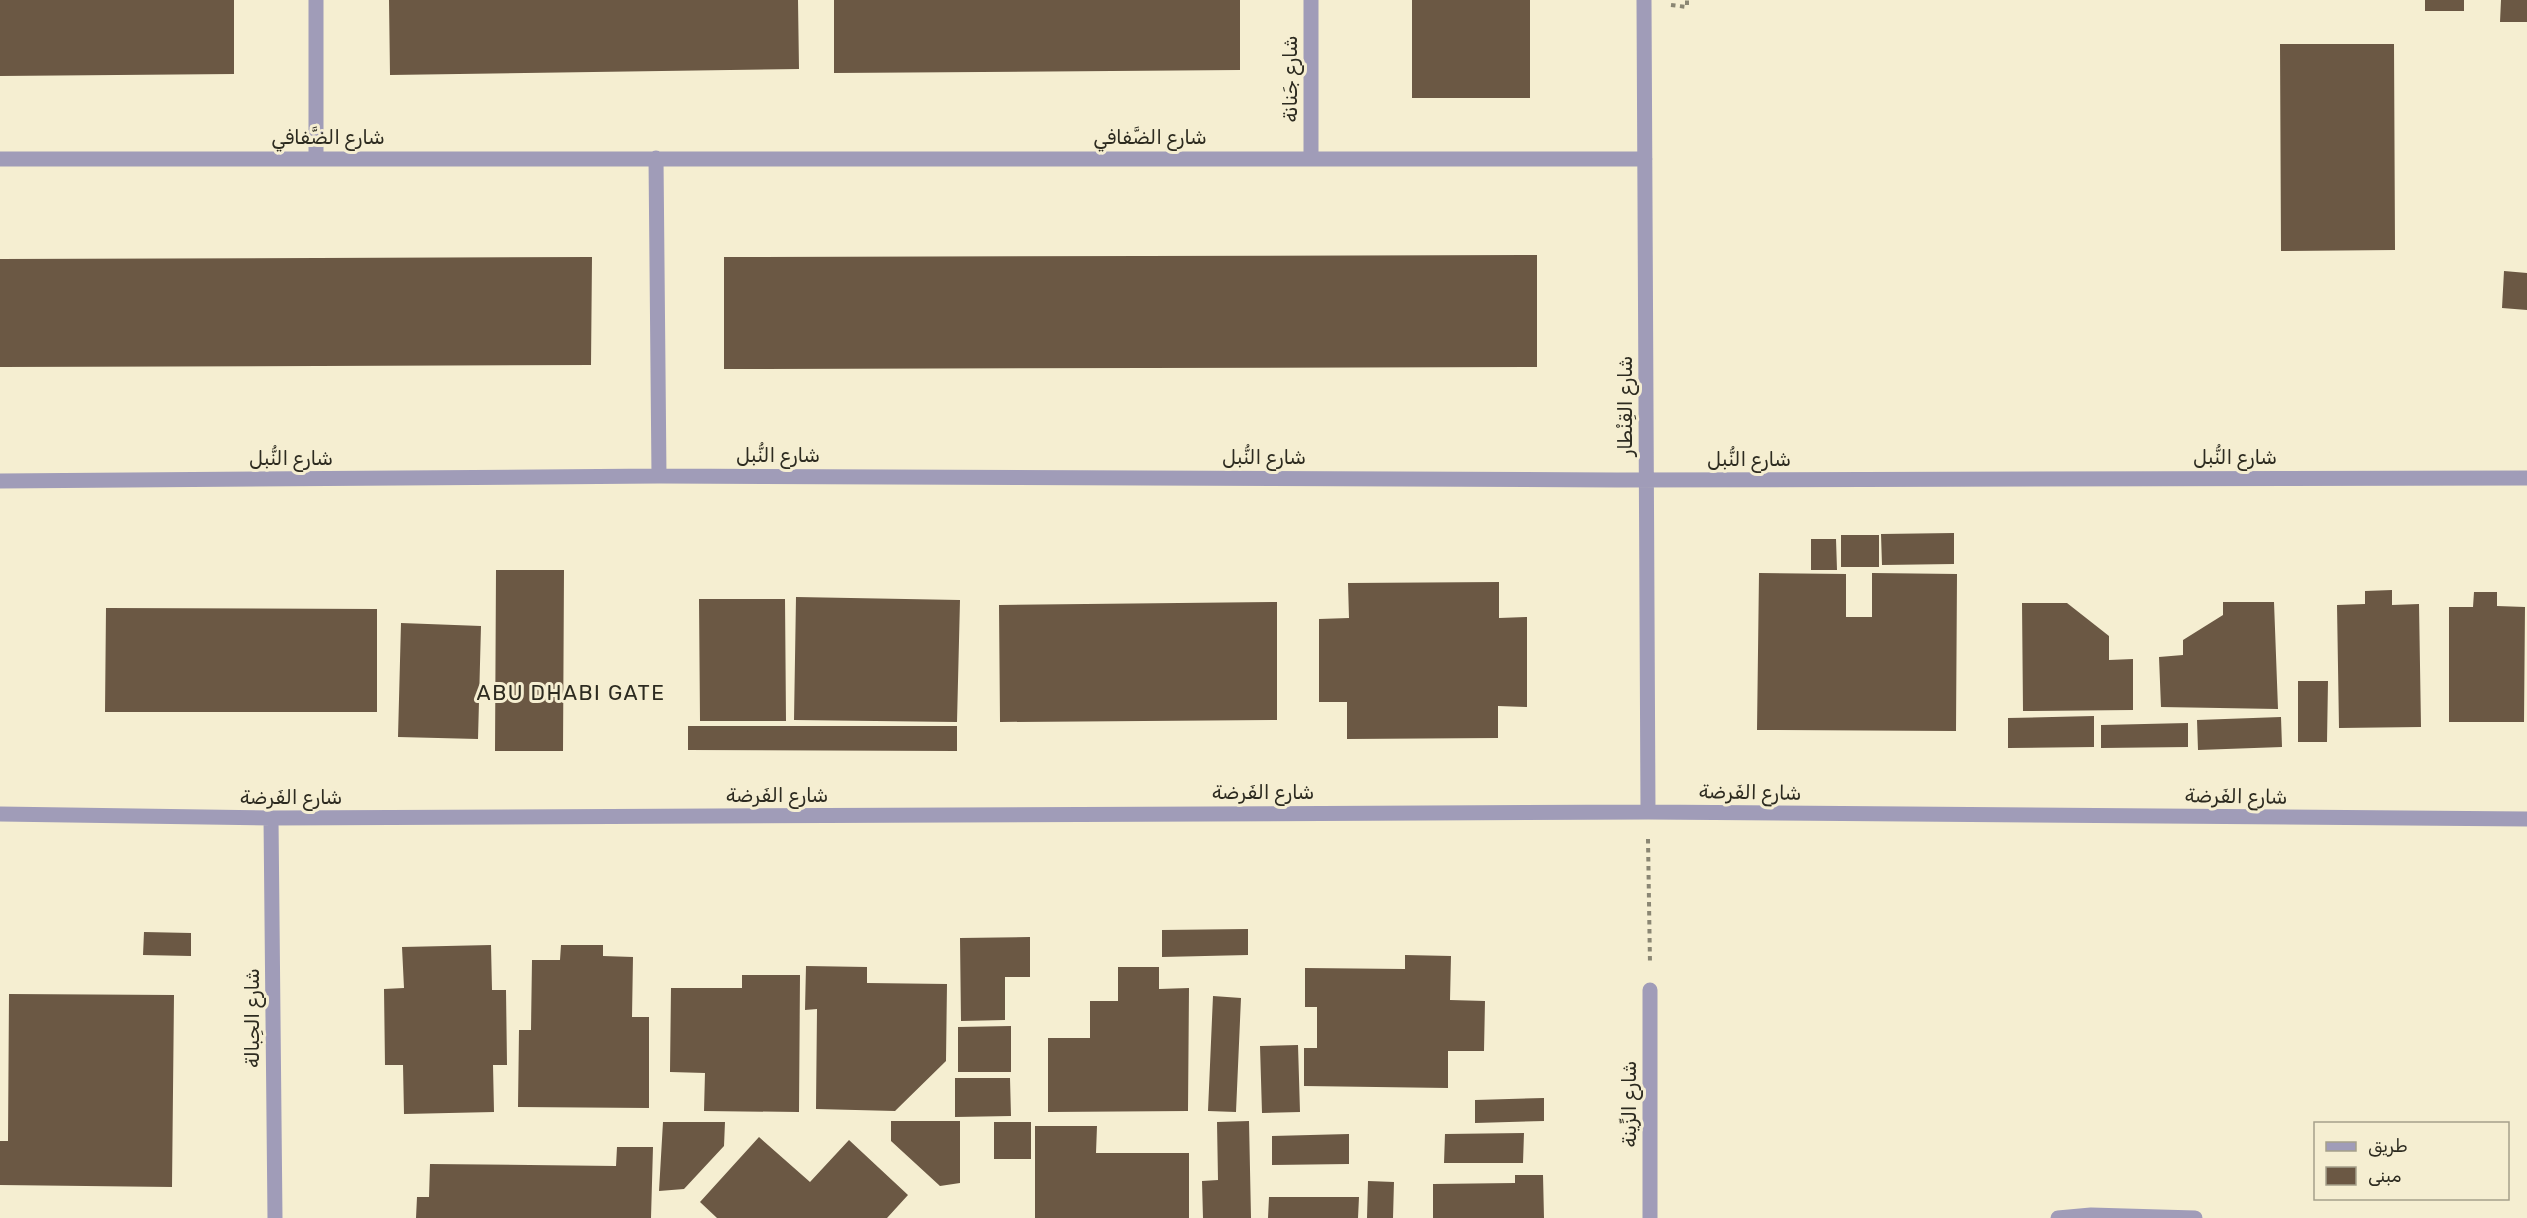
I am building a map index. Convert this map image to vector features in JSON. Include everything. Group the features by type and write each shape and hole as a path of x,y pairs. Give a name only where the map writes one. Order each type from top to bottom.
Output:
{"street":[{"path":"316,0 316,158"},
{"name":"شارع جَنانة","path":"1311,0 1311,158"},
{"name":"شارع القِنْطار","path":"1644,0 1648,812"},
{"path":"656,158 659,476"},
{"name":"شارع الضَّفافي","path":"0,159 1645,159"},
{"name":"شارع النُّبل","path":"0,481 659,476 1646,480 2527,478"},
{"name":"شارع الفَرضة","path":"0,814 271,818 1648,812 2527,819"},
{"name":"شارع الحِبالة","path":"271,818 274,1218"},
{"name":"شارع الزِّينة","path":"1650,990 1650,1218"},
{"path":"2058,1218 2091,1215 2195,1218"}],"path":[{"path":"1648,812 1650,990"}],"building":[{"path":"0,0 234,0 234,74 0,76"},
{"path":"389,0 798,0 799,69 390,75"},
{"path":"834,0 1240,0 1240,70 834,73"},
{"path":"1412,0 1530,0 1530,98 1412,98"},
{"path":"2425,0 2464,0 2464,11 2425,11"},
{"path":"2501,0 2527,0 2527,22 2500,22"},
{"path":"2280,44 2394,44 2395,250 2281,251"},
{"path":"1537,255 1537,367 724,369 724,257"},
{"path":"592,257 591,365 0,367 0,259"},
{"path":"2504,271 2527,273 2527,310 2502,308"},
{"path":"1954,533 1954,564 1882,565 1881,534"},
{"path":"1841,535 1879,535 1879,567 1841,567"},
{"path":"1811,539 1836,539 1837,570 1811,570"},
{"path":"496,570 564,570 563,751 495,751"},
{"path":"1759,573 1846,574 1846,617 1872,617 1872,573 1957,574 1956,731 1757,730"},
{"path":"1499,582 1499,618 1527,617 1527,707 1498,706 1498,738 1347,739 1347,702 1319,702 1319,619 1349,618 1348,583"},
{"path":"2392,590 2392,605 2419,604 2421,727 2339,728 2337,605 2365,604 2365,591"},
{"path":"2474,592 2497,592 2497,606 2525,607 2524,722 2449,722 2449,607 2473,607"},
{"path":"796,597 960,600 957,722 794,720"},
{"path":"699,599 785,599 786,721 700,721"},
{"path":"1277,602 1277,720 1000,722 999,605"},
{"path":"2223,602 2274,602 2278,709 2161,707 2159,657 2183,655 2183,640 2223,615"},
{"path":"2022,603 2067,603 2109,636 2109,660 2133,659 2133,710 2023,711"},
{"path":"106,608 377,609 377,712 105,712"},
{"path":"401,623 481,626 478,739 398,737"},
{"path":"2298,681 2328,681 2327,742 2298,742"},
{"path":"2094,716 2094,747 2008,748 2008,718"},
{"path":"2281,717 2282,747 2198,750 2197,720"},
{"path":"2188,723 2188,747 2101,748 2101,725"},
{"path":"688,726 957,726 957,751 688,750"},
{"path":"1248,929 1248,955 1162,957 1162,930"},
{"path":"144,932 191,933 191,956 143,955"},
{"path":"1030,937 1030,977 1005,977 1005,1020 961,1021 960,938"},
{"path":"491,945 492,990 506,990 507,1065 493,1065 494,1112 404,1114 403,1065 385,1065 384,989 404,988 402,947"},
{"path":"561,945 603,945 603,956 633,957 632,1017 649,1017 649,1108 518,1107 519,1030 531,1030 532,960 560,960"},
{"path":"1405,955 1451,956 1450,1000 1485,1001 1484,1051 1448,1051 1448,1088 1304,1086 1304,1048 1317,1048 1317,1007 1305,1007 1305,968 1405,969"},
{"path":"806,966 867,967 867,983 947,984 946,1061 895,1111 816,1109 817,1009 805,1010"},
{"path":"1118,967 1159,967 1159,989 1189,988 1188,1111 1048,1112 1048,1038 1090,1038 1090,1001 1118,1001"},
{"path":"742,975 800,975 799,1112 704,1111 705,1073 670,1072 671,988 742,988"},
{"path":"9,994 174,995 172,1187 0,1185 0,1141 8,1141"},
{"path":"1213,996 1241,998 1236,1112 1208,1111"},
{"path":"1011,1026 1011,1072 958,1072 958,1027"},
{"path":"1298,1045 1300,1112 1262,1113 1260,1046"},
{"path":"955,1078 1010,1078 1011,1116 955,1117"},
{"path":"1544,1098 1544,1121 1475,1123 1475,1100"},
{"path":"891,1121 960,1121 960,1183 940,1186 891,1141"},
{"path":"1249,1121 1251,1218 1203,1218 1202,1181 1218,1180 1217,1122"},
{"path":"663,1122 725,1122 724,1146 684,1189 659,1191"},
{"path":"994,1122 1031,1122 1031,1159 994,1159"},
{"path":"1035,1126 1097,1126 1096,1153 1189,1153 1189,1218 1035,1218"},
{"path":"1524,1133 1523,1163 1444,1163 1445,1134"},
{"path":"1349,1134 1349,1164 1272,1165 1272,1136"},
{"path":"759,1137 810,1182 849,1140 908,1195 887,1218 717,1218 700,1202"},
{"path":"617,1147 653,1147 651,1218 416,1218 417,1197 429,1197 430,1164 616,1166"},
{"path":"1515,1175 1543,1175 1544,1218 1433,1218 1433,1184 1515,1183"},
{"path":"1368,1181 1394,1182 1393,1218 1367,1218"},
{"path":"1269,1197 1359,1197 1358,1218 1268,1218"}],"district":[{"name":"ABU DHABI GATE","path":"571,692"}]}
